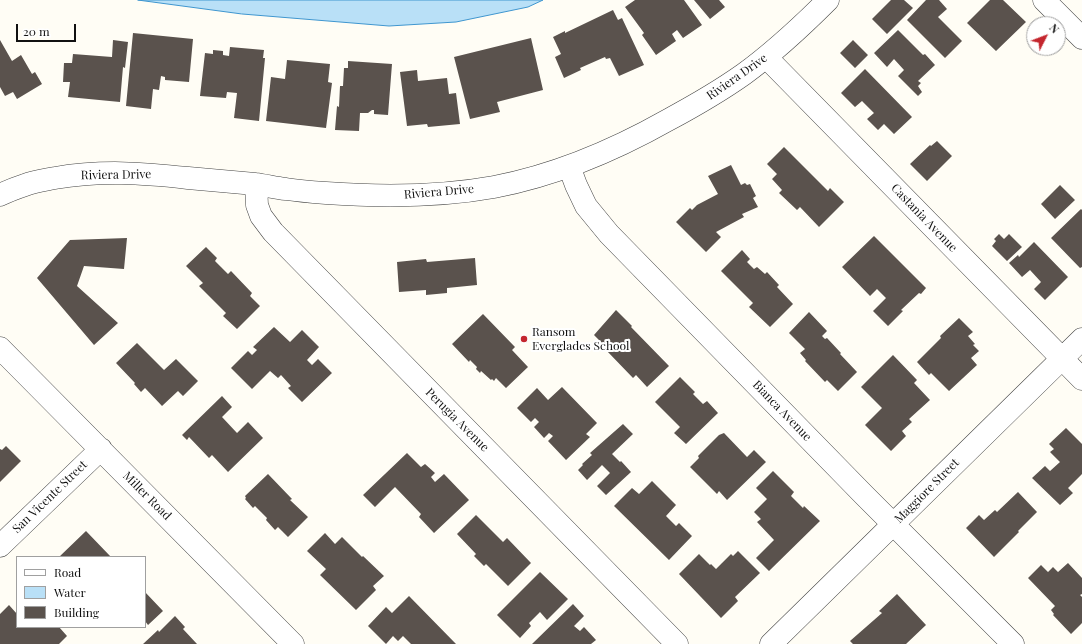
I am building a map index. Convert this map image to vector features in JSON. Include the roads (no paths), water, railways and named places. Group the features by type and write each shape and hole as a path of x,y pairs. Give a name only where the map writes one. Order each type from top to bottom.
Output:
{"street":[{"name":"Riviera Drive","path":"0,195 26,184 96,173 141,173 256,184 287,189 379,196 456,192 491,187 538,176 614,149 688,109 744,74 766,57 828,0"},
{"path":"1044,0 1082,38"},
{"name":"Castania Avenue","path":"766,57 1082,379"},
{"name":"Bianca Avenue","path":"569,166 583,201 590,212 604,228 1013,644"},
{"name":"Perugia Avenue","path":"256,184 257,205 262,216 273,232 677,644"},
{"name":"Maggiore Street","path":"771,644 1082,338"},
{"name":"Miller Road","path":"0,348 293,644"},
{"name":"San Vicente Street","path":"0,546 101,449"}],"water":[{"path":"138,0 543,0 528,7 456,22 389,26 242,14"}],"place":[{"name":"Ransom Everglades School","path":"524,339"}]}
